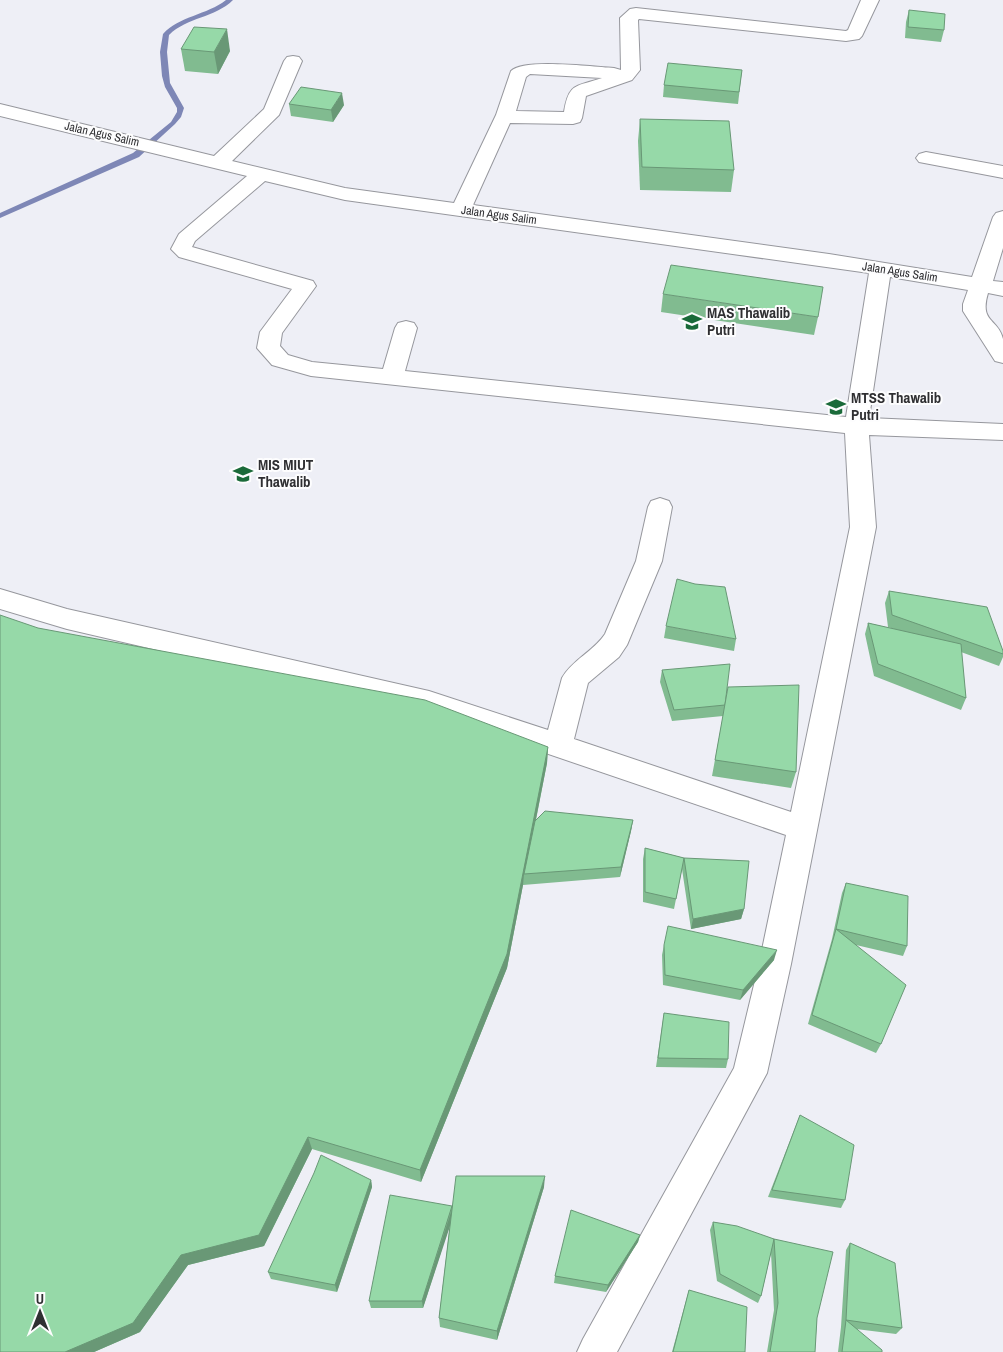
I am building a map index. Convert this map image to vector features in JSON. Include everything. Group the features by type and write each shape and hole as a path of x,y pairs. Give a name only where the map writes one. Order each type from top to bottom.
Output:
{"street":[{"path":"505,117 573,118 576,96 579,92 626,76 631,70 628,18 636,13 644,12 846,36 853,35 856,32 870,0"},
{"path":"219,162 272,111 293,61"},
{"path":"461,210 505,117 517,75 521,71 530,69 629,73"},
{"name":"Jalan Agus Salim","path":"0,110 345,194 881,268 1003,289"},
{"path":"926,158 1003,172"},
{"path":"262,173 186,238 181,249 186,253 305,286 271,332 268,348 280,360 311,369 856,426 1003,432"},
{"path":"1003,217 982,285 974,304 974,311 1003,356"},
{"path":"596,1352 750,1073 775,964 863,527 856,426 881,268"},
{"path":"392,377 406,328"},
{"path":"558,745 576,678 609,650 620,630 649,561 660,507"},
{"path":"0,599 59,628 429,702 802,828"}],"building":[{"path":"909,10 945,14 944,30 908,27"},
{"path":"194,27 227,29 214,52 181,49"},
{"path":"668,63 742,70 739,92 664,85"},
{"path":"301,87 342,93 331,110 289,104"},
{"path":"640,119 729,121 734,170 642,167"},
{"path":"671,265 823,287 818,317 663,294"},
{"path":"677,579 695,584 725,587 736,639 666,626"},
{"path":"889,591 987,607 1003,654 892,615"},
{"path":"0,615 38,628 425,700 548,747 507,954 420,1170 308,1137 259,1235 181,1255 133,1323 65,1352 0,1352"},
{"path":"868,623 961,644 966,698 878,664"},
{"path":"730,664 725,705 674,710 662,670"},
{"path":"799,685 796,772 715,760 728,687"},
{"path":"545,811 633,820 621,867 524,874 535,821"},
{"path":"645,848 684,858 676,899 645,892"},
{"path":"684,858 749,861 744,909 693,919"},
{"path":"846,883 908,896 907,946 836,929"},
{"path":"668,926 777,950 743,990 665,975 664,945"},
{"path":"836,929 906,985 881,1044 812,1015"},
{"path":"664,1013 729,1022 728,1059 658,1058"},
{"path":"800,1115 854,1145 845,1200 772,1190"},
{"path":"321,1155 371,1180 335,1285 268,1272"},
{"path":"456,1176 545,1176 497,1331 439,1318"},
{"path":"390,1195 452,1206 422,1301 369,1301"},
{"path":"571,1210 640,1235 608,1285 555,1276"},
{"path":"713,1222 737,1226 774,1239 761,1296 720,1274"},
{"path":"774,1239 833,1252 817,1318 815,1352 770,1352 778,1303"},
{"path":"850,1243 895,1263 902,1328 846,1320"},
{"path":"689,1290 747,1307 745,1352 673,1352"},
{"path":"846,1320 882,1350 882,1352 842,1352"}],"waterway":[{"path":"0,216 136,155 173,123 178,117 181,108 168,87 165,76 164,38 171,29 215,10 230,0"}],"place":[{"name":"MAS Thawalib Putri","path":"692,322"},
{"name":"MTSS Thawalib Putri","path":"836,407"},
{"name":"MIS MIUT Thawalib","path":"243,474"}]}
